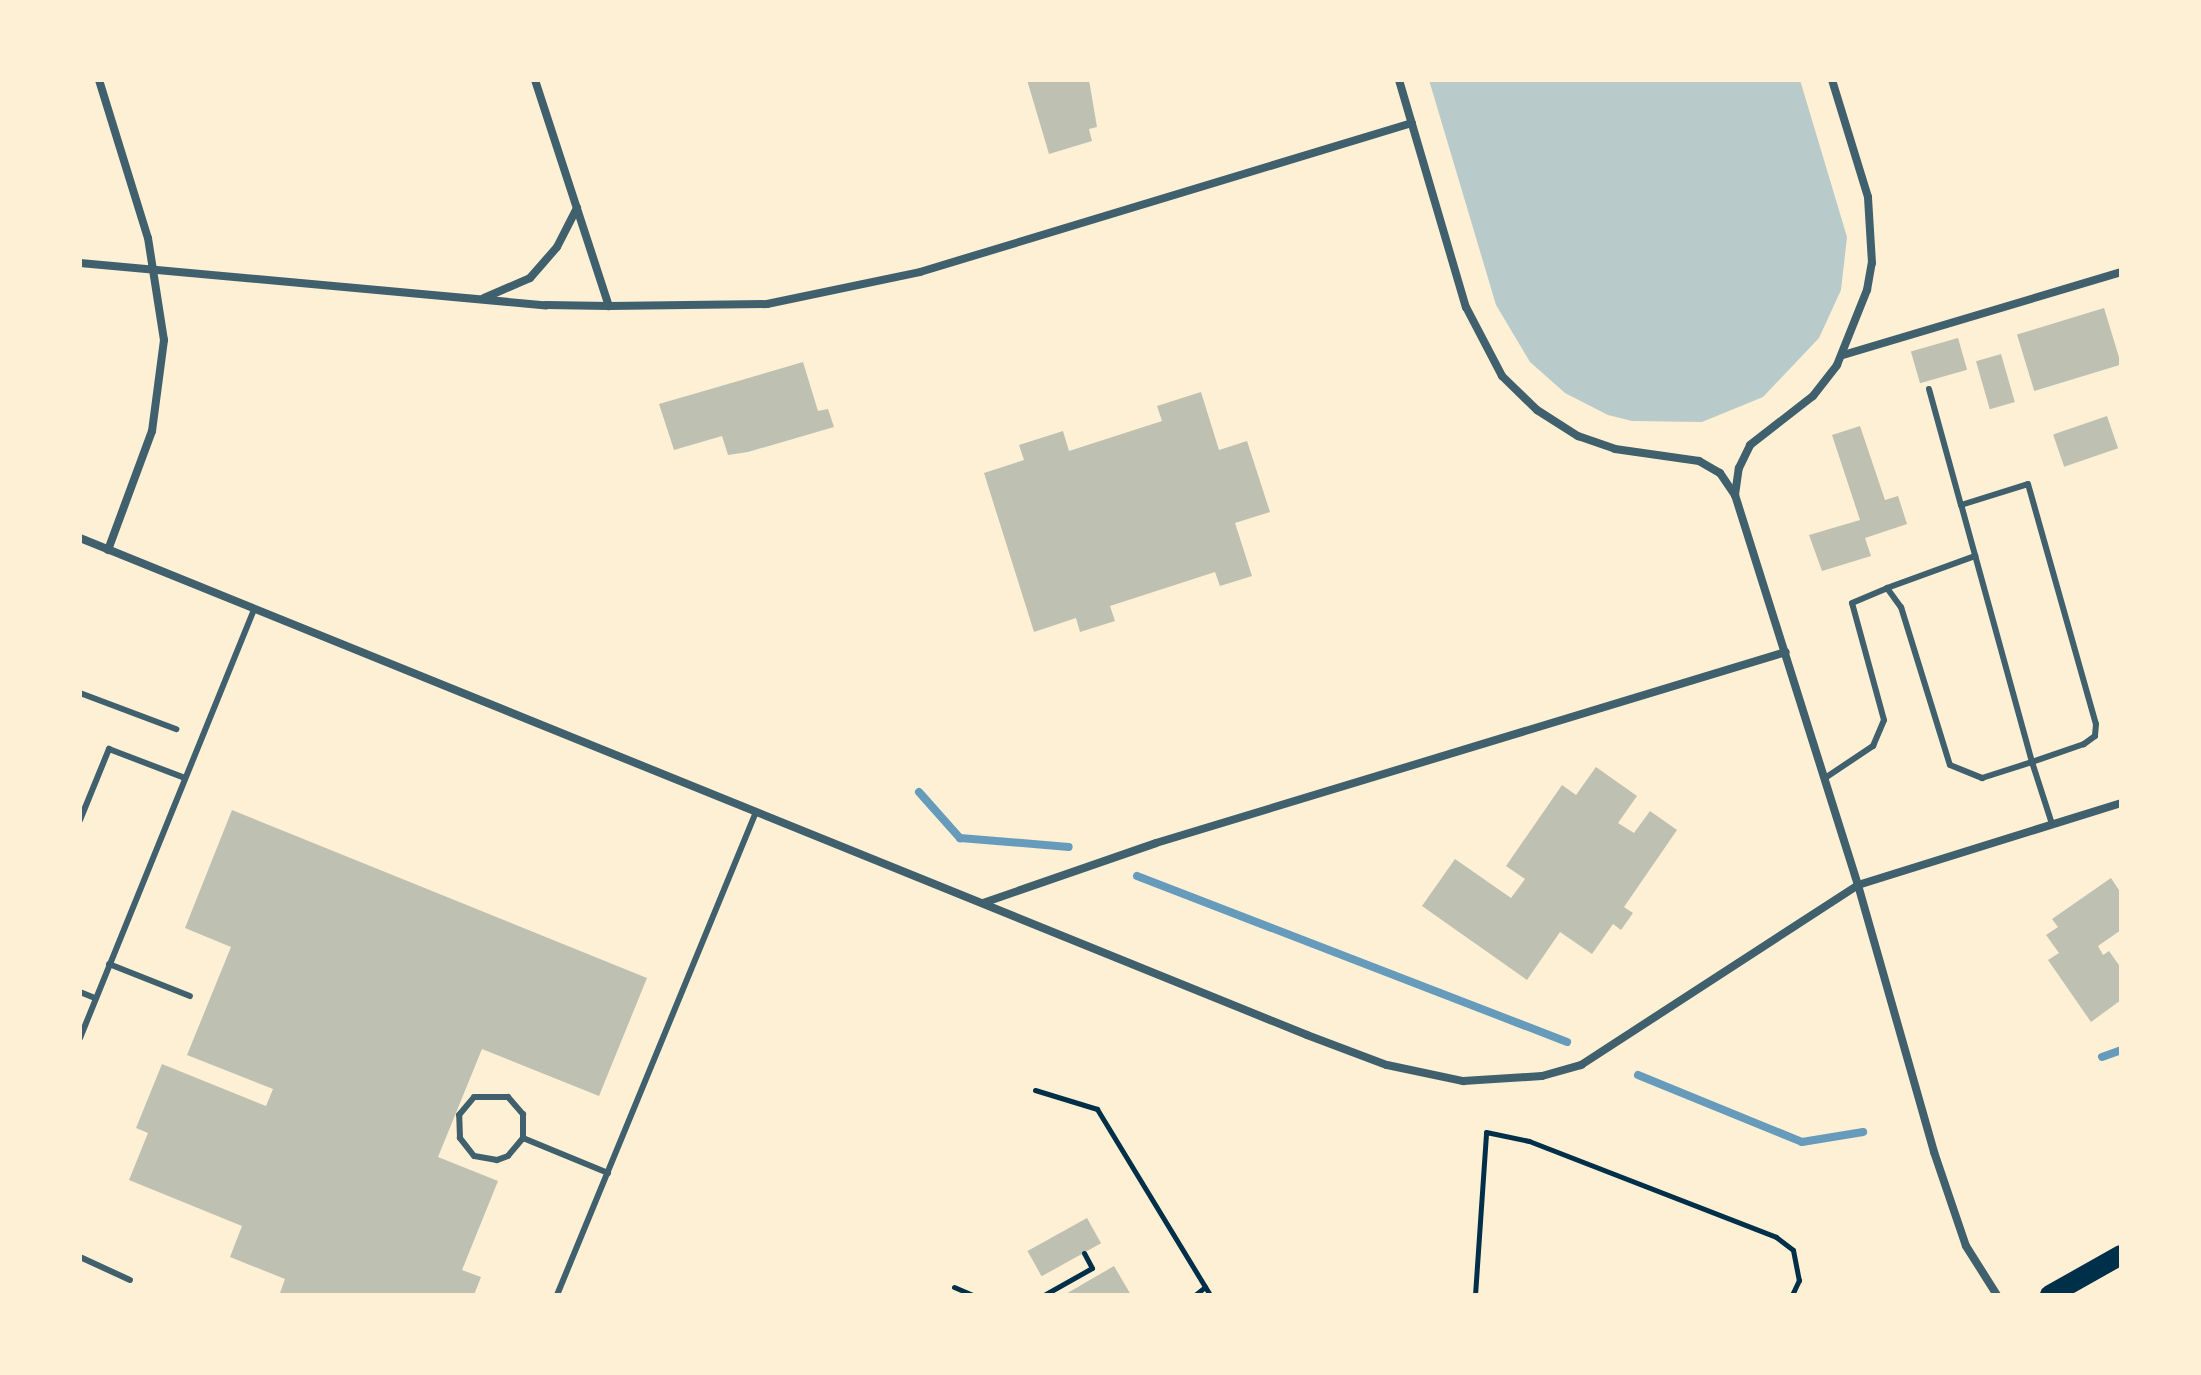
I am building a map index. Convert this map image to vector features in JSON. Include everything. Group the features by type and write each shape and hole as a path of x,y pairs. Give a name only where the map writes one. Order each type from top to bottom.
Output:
{"main road":[{"path":"2050,1295 2121,1255"}],"street":[{"path":"99,80 154,267 164,340 160,385 144,461 108,550"},
{"path":"535,80 609,306"},
{"path":"1399,80 1466,307 1502,376 1537,410 1578,436 1615,449 1699,461 1720,473 1735,495 1858,885 1952,1207 1966,1246 1997,1295"},
{"path":"1735,495 1739,468 1750,445 1813,396 1843,355 1867,290 1872,230 1868,197 1832,80"},
{"path":"80,263 154,267 481,299 609,306 767,304 920,272 1412,123"},
{"path":"481,299 530,278 557,247 577,208"},
{"path":"1843,355 2121,272"},
{"path":"80,538 1387,1065 1463,1081 1542,1076 1581,1065 1858,885 2121,803"},
{"path":"982,904 1156,843 1786,652"}],"lane":[{"path":"1929,389 2052,824"},
{"path":"1887,588 1901,607 1950,765 1982,778 2084,744 2095,736 2096,724 2028,484 1961,505"},
{"path":"1825,778 1873,746 1884,720 1852,603 1975,556"},
{"path":"80,1038 254,609"},
{"path":"80,693 176,729"},
{"path":"80,820 109,749 185,778"},
{"path":"557,1295 756,812"},
{"path":"109,964 190,996"},
{"path":"80,992 95,998"},
{"path":"485,1093 508,1097 523,1114 523,1138 508,1156 474,1156 460,1138 459,1115 465,1105 485,1093"},
{"path":"523,1138 608,1173"},
{"path":"80,1257 130,1280"}],"path":[{"path":"1035,1090 1097,1109 1210,1295"},
{"path":"1475,1295 1486,1132 1529,1141 1776,1237 1793,1250 1799,1280 1792,1295"},
{"path":"1044,1295 1092,1268 1084,1253"},
{"path":"954,1287 973,1295"},
{"path":"1195,1295 1205,1287"}],"shaded area":[{"path":"1429,80 1800,80 1847,237 1841,290 1819,338 1763,397 1702,422 1632,421 1608,415 1565,393 1530,362 1496,305"}],"building":[{"path":"1027,80 1089,80 1097,127 1089,129 1092,141 1049,154"},
{"path":"2104,308 2121,364 2034,391 2017,335"},
{"path":"1958,338 1967,370 1920,383 1911,352"},
{"path":"2001,354 2015,402 1990,409 1976,361"},
{"path":"803,362 818,411 828,409 834,427 728,455 722,436 674,450 659,404"},
{"path":"1201,392 1219,450 1247,441 1270,512 1235,523 1252,576 1220,586 1215,572 1110,606 1115,621 1080,632 1076,618 1034,632 984,473 1024,460 1019,445 1063,431 1069,451 1162,421 1157,406"},
{"path":"2107,416 2118,448 2064,467 2053,435"},
{"path":"1860,426 1885,500 1898,496 1907,524 1865,538 1871,556 1822,571 1809,535 1860,520 1832,435"},
{"path":"1596,767 1637,796 1618,823 1634,833 1650,811 1677,830 1624,907 1633,913 1621,930 1613,924 1592,954 1560,932 1527,980 1422,906 1455,859 1511,898 1525,879 1506,866 1562,785 1576,795"},
{"path":"232,810 647,978 599,1096 482,1049 438,1157 498,1181 462,1270 481,1277 474,1295 273,1295 280,1293 285,1279 230,1257 242,1226 129,1180 148,1133 136,1128 162,1064 266,1106 273,1089 187,1055 231,947 185,928"},
{"path":"2111,878 2121,893 2121,930 2098,946 2103,955 2109,951 2121,968 2121,1000 2091,1022 2048,960 2059,953 2046,935 2058,927 2052,919"},
{"path":"1087,1218 1101,1243 1042,1276 1028,1251"},
{"path":"1114,1266 1131,1295 1064,1295"}],"waterway":[{"path":"919,792 960,838 1069,847"},
{"path":"1137,876 1567,1042"},
{"path":"2102,1057 2121,1050"},
{"path":"1638,1075 1802,1142 1863,1132"}]}
